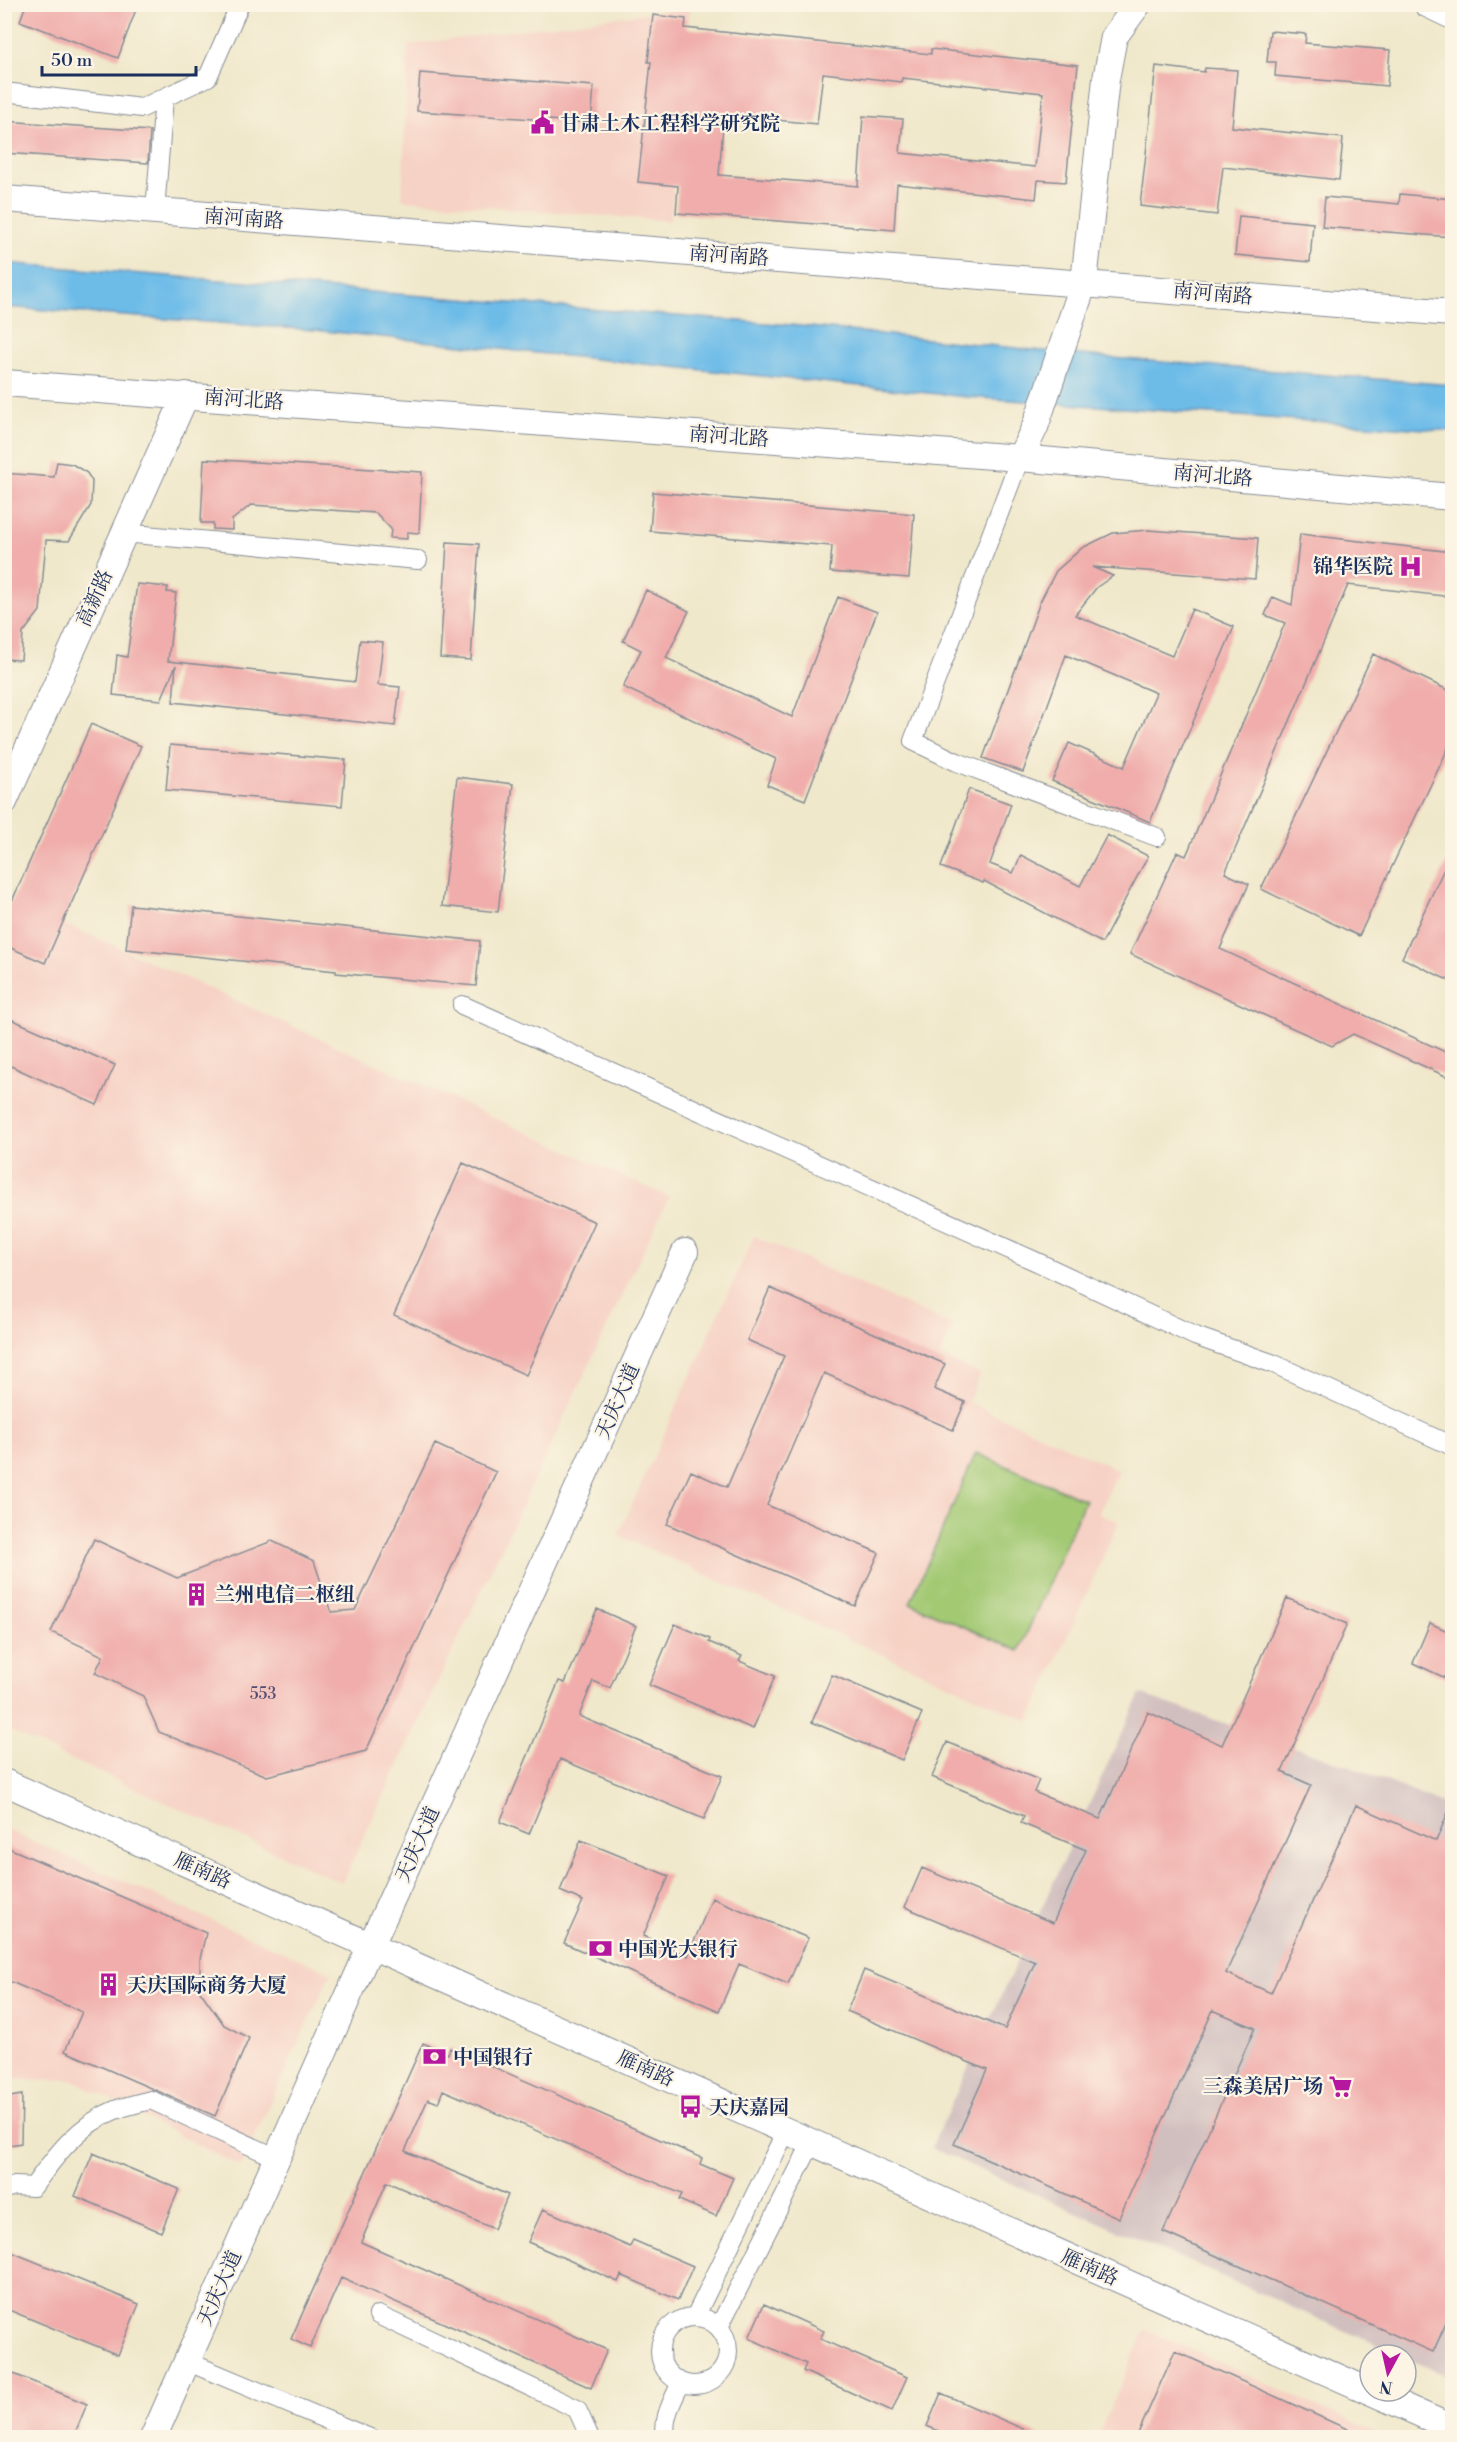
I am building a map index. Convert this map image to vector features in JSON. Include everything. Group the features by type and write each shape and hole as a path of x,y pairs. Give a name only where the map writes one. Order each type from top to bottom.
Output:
{"street":[{"path":"4,92 142,108 208,77 240,4"},
{"path":"1427,4 1452,16"},
{"path":"1134,5 1114,37 1106,80 1084,282 1070,329 1035,427 1020,458 913,741 957,762 1157,837"},
{"path":"155,211 164,98"},
{"name":"南河南路","path":"4,199 1084,282 1452,313"},
{"name":"南河北路","path":"4,383 1020,458 1452,497"},
{"name":"高新路","path":"4,802 186,395"},
{"path":"123,533 418,560"},
{"path":"462,1005 1035,1261 1195,1336 1274,1364 1452,1446"},
{"name":"天庆大道","path":"153,2438 371,1945 685,1252"},
{"name":"雁南路","path":"4,1782 1452,2428"},
{"path":"4,2189 15,2186 33,2187 54,2157 81,2130 114,2110 151,2100 277,2158"},
{"path":"695,2317 786,2131"},
{"path":"719,2327 812,2142"},
{"path":"378,2315 577,2409 590,2438"},
{"path":"695,2317 708,2319 719,2327 726,2338 729,2351 726,2364 718,2375 707,2383 694,2385 681,2382 670,2374 663,2363 660,2351 663,2337 670,2326 682,2319 695,2317"},
{"path":"186,2361 370,2438"},
{"path":"666,2438 665,2415 681,2382"}],"shaded area":[{"name":"甘肃土木工程科学研究院","path":"690,7 670,221 402,200 408,45"},
{"path":"5,899 111,944 669,1197 342,1883 5,1729"},
{"path":"754,1236 953,1326 939,1356 980,1374 968,1402 1119,1470 1099,1513 1119,1522 1029,1721 618,1535"},
{"name":"三森美居广场","path":"1140,1694 1355,1768 1452,1808 1452,2378 1418,2363 1418,2343 1373,2343 931,2148"},
{"path":"5,1829 331,1973 240,2167 73,2080 5,2079"},
{"path":"1145,2329 1385,2437 1097,2438"}],"green space":[{"path":"976,1453 1085,1500 1019,1651 910,1603"}],"water":[{"path":"4,263 791,325 1112,358 1452,385 1452,431 967,397 314,330 5,307"}],"building":[{"path":"26,4 138,4 118,58 20,21"},
{"path":"653,15 686,19 685,28 931,54 931,49 1078,65 1066,182 1038,180 1036,199 897,184 894,230 676,213 678,186 638,182 651,62 648,62","holes":["823,73 901,82 902,78 1043,93 1035,167 900,153 903,119 863,116 858,186 719,175 724,115 817,124"]},
{"path":"1270,31 1306,34 1305,43 1390,50 1387,86 1275,76 1276,62 1267,62"},
{"path":"1156,66 1204,72 1205,68 1237,70 1232,127 1343,138 1339,180 1223,167 1217,215 1140,206"},
{"path":"420,73 594,86 591,123 417,111"},
{"path":"4,121 150,131 148,163 4,153"},
{"path":"1400,194 1452,199 1452,237 1322,227 1325,197 1399,204"},
{"path":"1239,216 1313,223 1310,262 1235,255"},
{"path":"204,459 422,472 419,533 407,532 407,539 390,538 391,529 376,513 251,505 232,520 232,530 213,529 213,523 201,523"},
{"path":"57,462 72,464 87,473 92,481 91,505 69,541 46,540 40,611 23,633 21,660 4,659 4,473 54,477"},
{"path":"653,492 914,514 909,578 830,572 832,546 650,531"},
{"path":"1148,530 1258,538 1255,579 1092,567 1113,576 1097,587 1075,615 1172,656 1192,609 1234,627 1150,822 1052,781 1069,743 1124,767 1156,693 1066,655 1023,772 983,758 1040,602 1056,571 1082,548 1113,533"},
{"path":"1300,534 1452,552 1452,597 1348,585 1225,873 1249,884 1220,949 1452,1055 1452,1079 1353,1034 1332,1046 1130,954 1177,852 1186,856 1285,623 1265,615 1273,597 1292,605"},
{"path":"447,542 479,544 471,660 440,658"},
{"path":"137,584 168,587 167,592 176,593 168,661 355,682 360,640 383,642 378,685 400,687 395,726 173,702 176,665 161,700 113,695 117,655 127,657"},
{"path":"646,590 689,611 666,658 792,717 838,597 877,612 805,800 767,785 776,759 623,687 641,650 623,641"},
{"path":"1373,654 1452,692 1452,740 1359,936 1261,889"},
{"path":"91,724 141,746 45,963 4,945 4,919"},
{"path":"170,745 346,760 342,806 166,790"},
{"path":"457,777 513,784 498,912 442,906"},
{"path":"969,789 1011,804 990,864 1013,873 1021,855 1080,886 1107,835 1148,856 1102,943 984,881 983,883 941,867"},
{"path":"1452,852 1452,982 1402,958"},
{"path":"131,905 480,941 476,986 126,949"},
{"path":"4,1016 115,1065 97,1105 4,1063"},
{"path":"463,1163 595,1222 526,1375 394,1315"},
{"path":"770,1288 945,1364 934,1389 965,1402 953,1430 824,1373 767,1505 879,1553 855,1606 667,1524 691,1471 727,1487 784,1356 747,1340"},
{"name":"兰州电信二枢纽","path":"435,1444 496,1472 366,1751 267,1776 159,1732 143,1696 95,1673 103,1656 51,1632 94,1539 177,1578 272,1541 314,1561 331,1612 355,1610"},
{"name":"三森美居广场","path":"1287,1598 1347,1624 1282,1772 1311,1785 1226,1973 1271,1993 1356,1805 1436,1841 1452,1803 1452,2310 1433,2352 1418,2345 1418,2343 1413,2343 1163,2232 1255,2028 1213,2010 1119,2218 954,2144 987,2070 847,2011 864,1970 1005,2029 1035,1962 905,1907 922,1868 1053,1923 1086,1850 1021,1823 1024,1816 932,1777 947,1742 1039,1780 1034,1792 1100,1819 1148,1712 1222,1745"},
{"path":"597,1609 636,1626 610,1688 593,1681 579,1716 722,1776 704,1819 560,1759 529,1834 500,1822 559,1681 565,1683"},
{"path":"1430,1623 1452,1633 1452,1681 1413,1663"},
{"path":"675,1624 742,1656 739,1661 775,1676 753,1729 649,1685"},
{"path":"832,1675 922,1713 902,1760 812,1722"},
{"path":"581,1840 669,1876 643,1936 688,1956 712,1898 808,1938 788,1984 739,1964 719,2011 564,1943 583,1901 560,1891"},
{"name":"天庆国际商务大厦","path":"4,1846 206,1933 200,1959 200,1991 224,2025 249,2038 215,2116 65,2051 82,2012 4,1979"},
{"path":"423,2043 448,2054 450,2048 702,2158 700,2164 733,2178 716,2216 679,2200 682,2194 443,2090 438,2103 428,2099 405,2151 508,2195 494,2229 387,2182 361,2242 607,2350 591,2388 341,2278 310,2348 291,2339"},
{"path":"22,2095 21,2143 4,2146 4,2098"},
{"path":"93,2153 179,2189 161,2232 75,2196"},
{"path":"543,2209 630,2247 633,2240 693,2266 678,2300 621,2275 618,2282 528,2242"},
{"path":"4,2249 139,2304 118,2355 4,2308"},
{"path":"764,2304 824,2331 820,2339 907,2377 892,2411 803,2371 806,2364 749,2338"},
{"path":"1175,2351 1367,2438 1136,2438"},
{"path":"4,2370 87,2404 73,2438 26,2438 4,2429"},
{"path":"941,2393 1044,2438 954,2438 927,2426"}],"place":[{"name":"甘肃土木工程科学研究院","path":"542,123"},
{"name":"锦华医院","path":"1411,566"},
{"name":"兰州电信二枢纽","path":"197,1594"},
{"name":"中国光大银行","path":"600,1949"},
{"name":"天庆国际商务大厦","path":"109,1985"},
{"name":"中国银行","path":"435,2057"},
{"name":"三森美居广场","path":"1341,2086"},
{"name":"天庆嘉园","path":"691,2107"}]}
